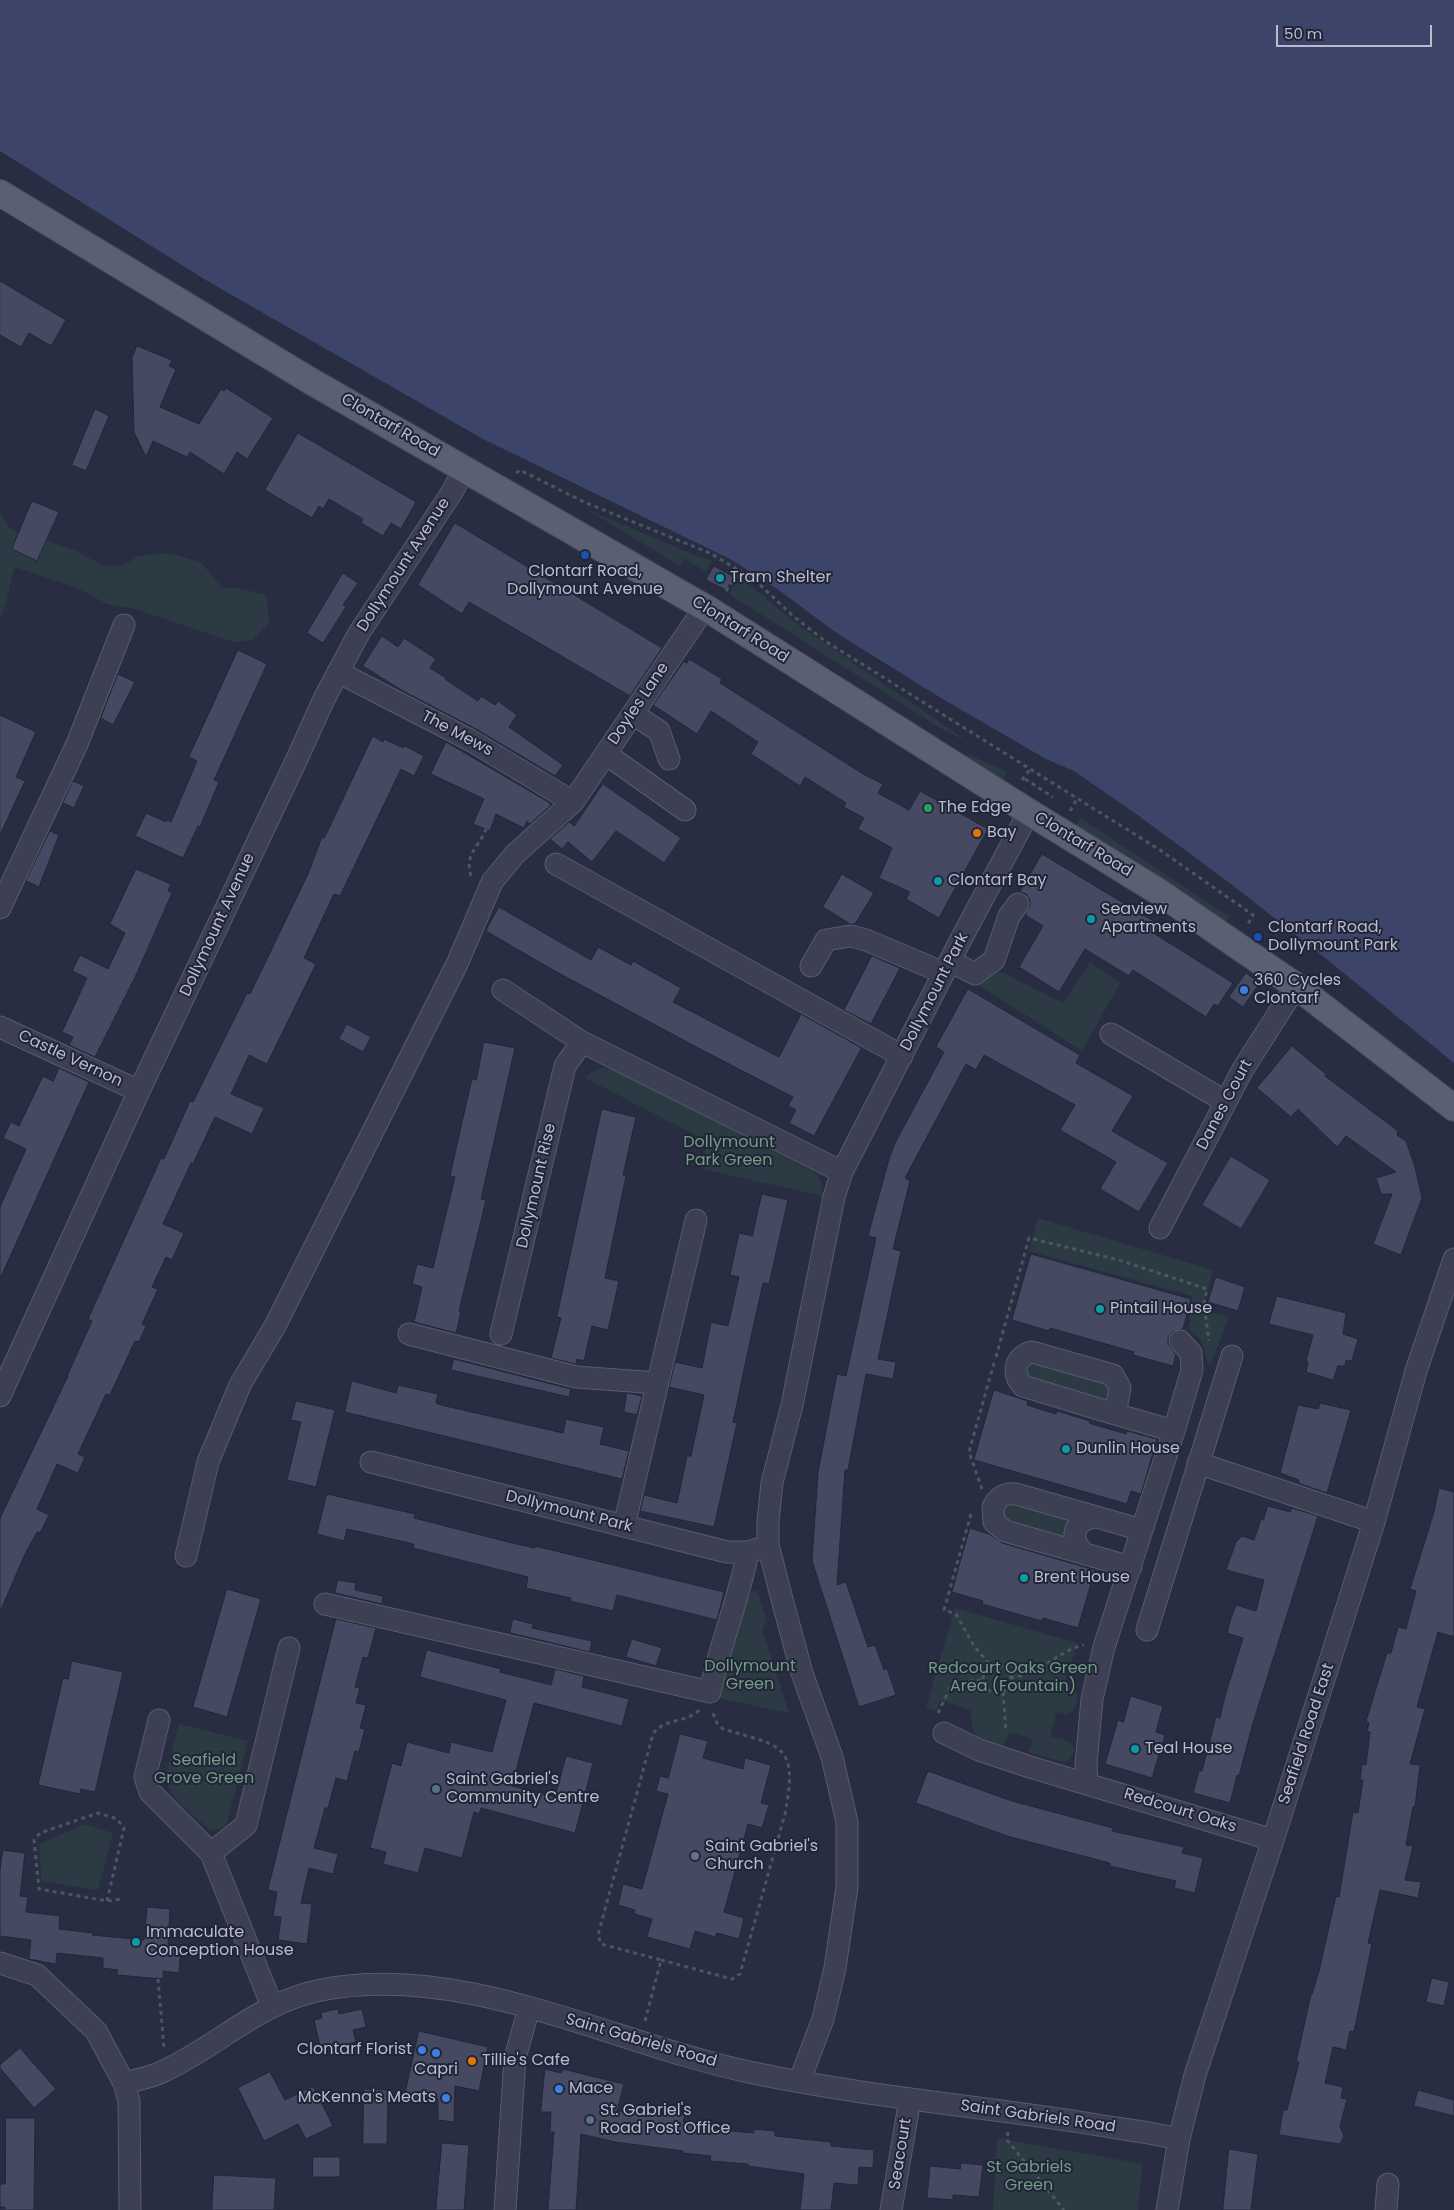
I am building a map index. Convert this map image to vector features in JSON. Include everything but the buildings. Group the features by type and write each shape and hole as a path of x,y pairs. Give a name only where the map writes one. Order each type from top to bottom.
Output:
{"main road":[{"name":"Clontarf Road","path":"0,193 309,380 465,468 712,598 1030,812 1193,913 1296,986 1454,1108"}],"street":[{"name":"Dollymount Avenue","path":"0,1396 139,1091 338,672 359,633 452,492 465,468"},
{"name":"Doyles Lane","path":"186,1556 208,1462 240,1385 275,1326 448,982 492,882 515,854 574,802 712,598"},
{"path":"0,908 77,744 124,625"},
{"name":"The Mews","path":"338,672 470,740 574,802"},
{"path":"632,714 659,731 669,759"},
{"path":"606,754 686,810"},
{"name":"Dollymount Park","path":"802,2081 804,2069 822,2019 835,1968 847,1887 847,1822 832,1758 758,1549 768,1522 772,1483 792,1405 834,1197 842,1172 947,967 1030,812"},
{"path":"556,864 902,1056"},
{"path":"811,966 826,940 850,936 975,974 994,960 1009,916 1018,904"},
{"name":"Danes Court","path":"1160,1228 1256,1047 1296,986"},
{"path":"503,990 582,1042 842,1172"},
{"name":"Castle Vernon","path":"0,1027 139,1091"},
{"path":"1111,1034 1226,1102"},
{"name":"Dollymount Rise","path":"501,1334 565,1066 582,1042"},
{"path":"624,1526 696,1220"},
{"name":"Seafield Road East","path":"1167,2210 1179,2139 1195,2074 1273,1840 1374,1522 1416,1370 1454,1259"},
{"path":"409,1334 576,1377 658,1383"},
{"path":"1087,1782 1086,1764 1092,1699 1104,1647 1174,1431 1193,1362 1191,1353 1180,1340"},
{"path":"1124,1416 1120,1388 1114,1375 1039,1352 1025,1354 1019,1358 1015,1374 1023,1386 1174,1431"},
{"path":"1146,1630 1232,1356"},
{"name":"Dollymount Park","path":"371,1462 727,1552 758,1549"},
{"path":"1198,1463 1374,1522"},
{"path":"1130,1567 1005,1531 994,1522 990,1507 1001,1496 1008,1493 1016,1494 1142,1530"},
{"path":"1085,1554 1077,1544 1074,1531 1082,1520 1096,1517"},
{"path":"325,1604 710,1692 716,1663 743,1579 758,1549"},
{"path":"211,1853 246,1825 289,1648"},
{"path":"160,1720 146,1777 150,1792 211,1853 272,2006"},
{"name":"Redcourt Oaks","path":"944,1733 978,1750 1030,1767 1087,1782 1273,1840"},
{"path":"0,1963 37,1975 96,2030 124,2083 129,2101 130,2210"},
{"name":"Saint Gabriels Road","path":"124,2083 165,2071 272,2006 323,1990 378,1985 451,1990 529,2008 748,2072 910,2099 1010,2112 1179,2139"},
{"path":"505,2210 515,2058 529,2008"},
{"name":"Seacourt","path":"892,2210 910,2099"},
{"path":"1386,2210 1388,2184"}],"path":[{"path":"513,475 520,470 594,506 696,547 755,580 792,616 825,641 1184,866 1253,915 1248,924"},
{"path":"712,598 727,592 740,571"},
{"path":"486,829 483,837 470,855 468,867 476,883 488,892"},
{"path":"991,1666 974,1646 956,1614 944,1610 972,1510 976,1506 990,1507 969,1452 1030,1238 1119,1260 1207,1289 1204,1304 1209,1345"},
{"path":"1010,1678 1020,1677 1048,1665 1080,1646 1091,1643 1104,1647"},
{"path":"991,1666 1001,1666 1006,1669 1010,1678 1010,1684 1002,1692 992,1692 987,1689 983,1680 983,1674 991,1666"},
{"path":"944,1733 933,1725 950,1688 970,1681 983,1680"},
{"path":"710,1692 704,1705 694,1716 657,1727 653,1734 598,1935 601,1944 732,1979 740,1974 785,1814 790,1768 784,1753 773,1744 723,1728 717,1723"},
{"path":"1002,1692 1006,1732"},
{"path":"107,1901 124,1828 117,1819 98,1813 40,1833 34,1840 39,1889 107,1901 122,1899"},
{"path":"640,2041 661,1960"},
{"path":"158,1979 165,2071"},
{"path":"1010,2112 1008,2140 1064,2210"}],"green space":[{"path":"586,509 712,561 706,572 684,558 680,566"},
{"path":"0,510 2,517 11,529 31,541 44,540 79,552 102,565 122,566 138,556 169,553 201,562 222,588 238,588 266,595 270,622 253,640 233,642 135,609 107,604 77,588 15,567 0,618"},
{"path":"740,577 801,627 970,743 940,728 729,594"},
{"path":"968,754 1007,772 1002,782 966,760"},
{"path":"1080,818 1230,917 1226,923 1075,826"},
{"path":"1090,962 1120,983 1082,1051 972,981 985,964 1063,1003"},
{"name":"Dollymount Park Green","path":"602,1068 617,1070 815,1173 821,1180 823,1196 702,1169 707,1141 585,1078"},
{"path":"1038,1218 1213,1270 1204,1304 1204,1311 1229,1317 1211,1363 1208,1363 1201,1340 1189,1329 1192,1296 1029,1251"},
{"path":"1029,1359 1110,1382 1109,1406 1028,1384 1024,1362"},
{"path":"1005,1500 1075,1516 1068,1543 1003,1524 1001,1505"},
{"name":"Dollymount Green","path":"757,1590 767,1621 762,1629 789,1713 714,1697 747,1601 751,1592"},
{"name":"Redcourt Oaks Green Area (Fountain)","path":"955,1608 1077,1643 1064,1685 1075,1689 1077,1704 1067,1714 1057,1712 1050,1736 1070,1742 1074,1751 1067,1761 1064,1762 1029,1752 1033,1739 1009,1732 1004,1747 983,1739 974,1732 971,1719 972,1710 940,1700 936,1711 926,1708"},
{"name":"Seafield Grove Green","path":"179,1724 248,1741 227,1822 224,1827 214,1831 210,1830 177,1800 165,1778"},
{"path":"85,1824 113,1833 98,1890 41,1881 39,1844"},
{"name":"St Gabriels Green","path":"997,2138 1143,2164 1138,2210 993,2210"}],"water":[{"path":"0,0 1454,0 1454,1063 1235,887 1074,771 1046,759 941,698 838,634 780,591 730,559 483,439 204,279 0,151"}],"place":[{"name":"Clontarf Road, Dollymount Avenue","path":"585,555"},
{"name":"Tram Shelter","path":"720,578"},
{"name":"The Edge","path":"928,808"},
{"name":"Bay","path":"977,833"},
{"name":"Clontarf Bay","path":"938,881"},
{"name":"Seaview Apartments","path":"1091,919"},
{"name":"Clontarf Road, Dollymount Park","path":"1258,937"},
{"name":"360 Cycles Clontarf","path":"1244,990"},
{"name":"Pintail House","path":"1100,1309"},
{"name":"Dunlin House","path":"1066,1449"},
{"name":"Brent House","path":"1024,1578"},
{"name":"Teal House","path":"1135,1749"},
{"name":"Saint Gabriel's Community Centre","path":"436,1789"},
{"name":"Saint Gabriel's Church","path":"695,1856"},
{"name":"Immaculate Conception House","path":"136,1942"},
{"name":"Clontarf Florist","path":"422,2050"},
{"name":"Capri","path":"436,2053"},
{"name":"Tillie's Cafe","path":"472,2061"},
{"name":"Mace","path":"559,2089"},
{"name":"McKenna's Meats","path":"446,2098"},
{"name":"St. Gabriel's Road Post Office","path":"590,2120"}]}
